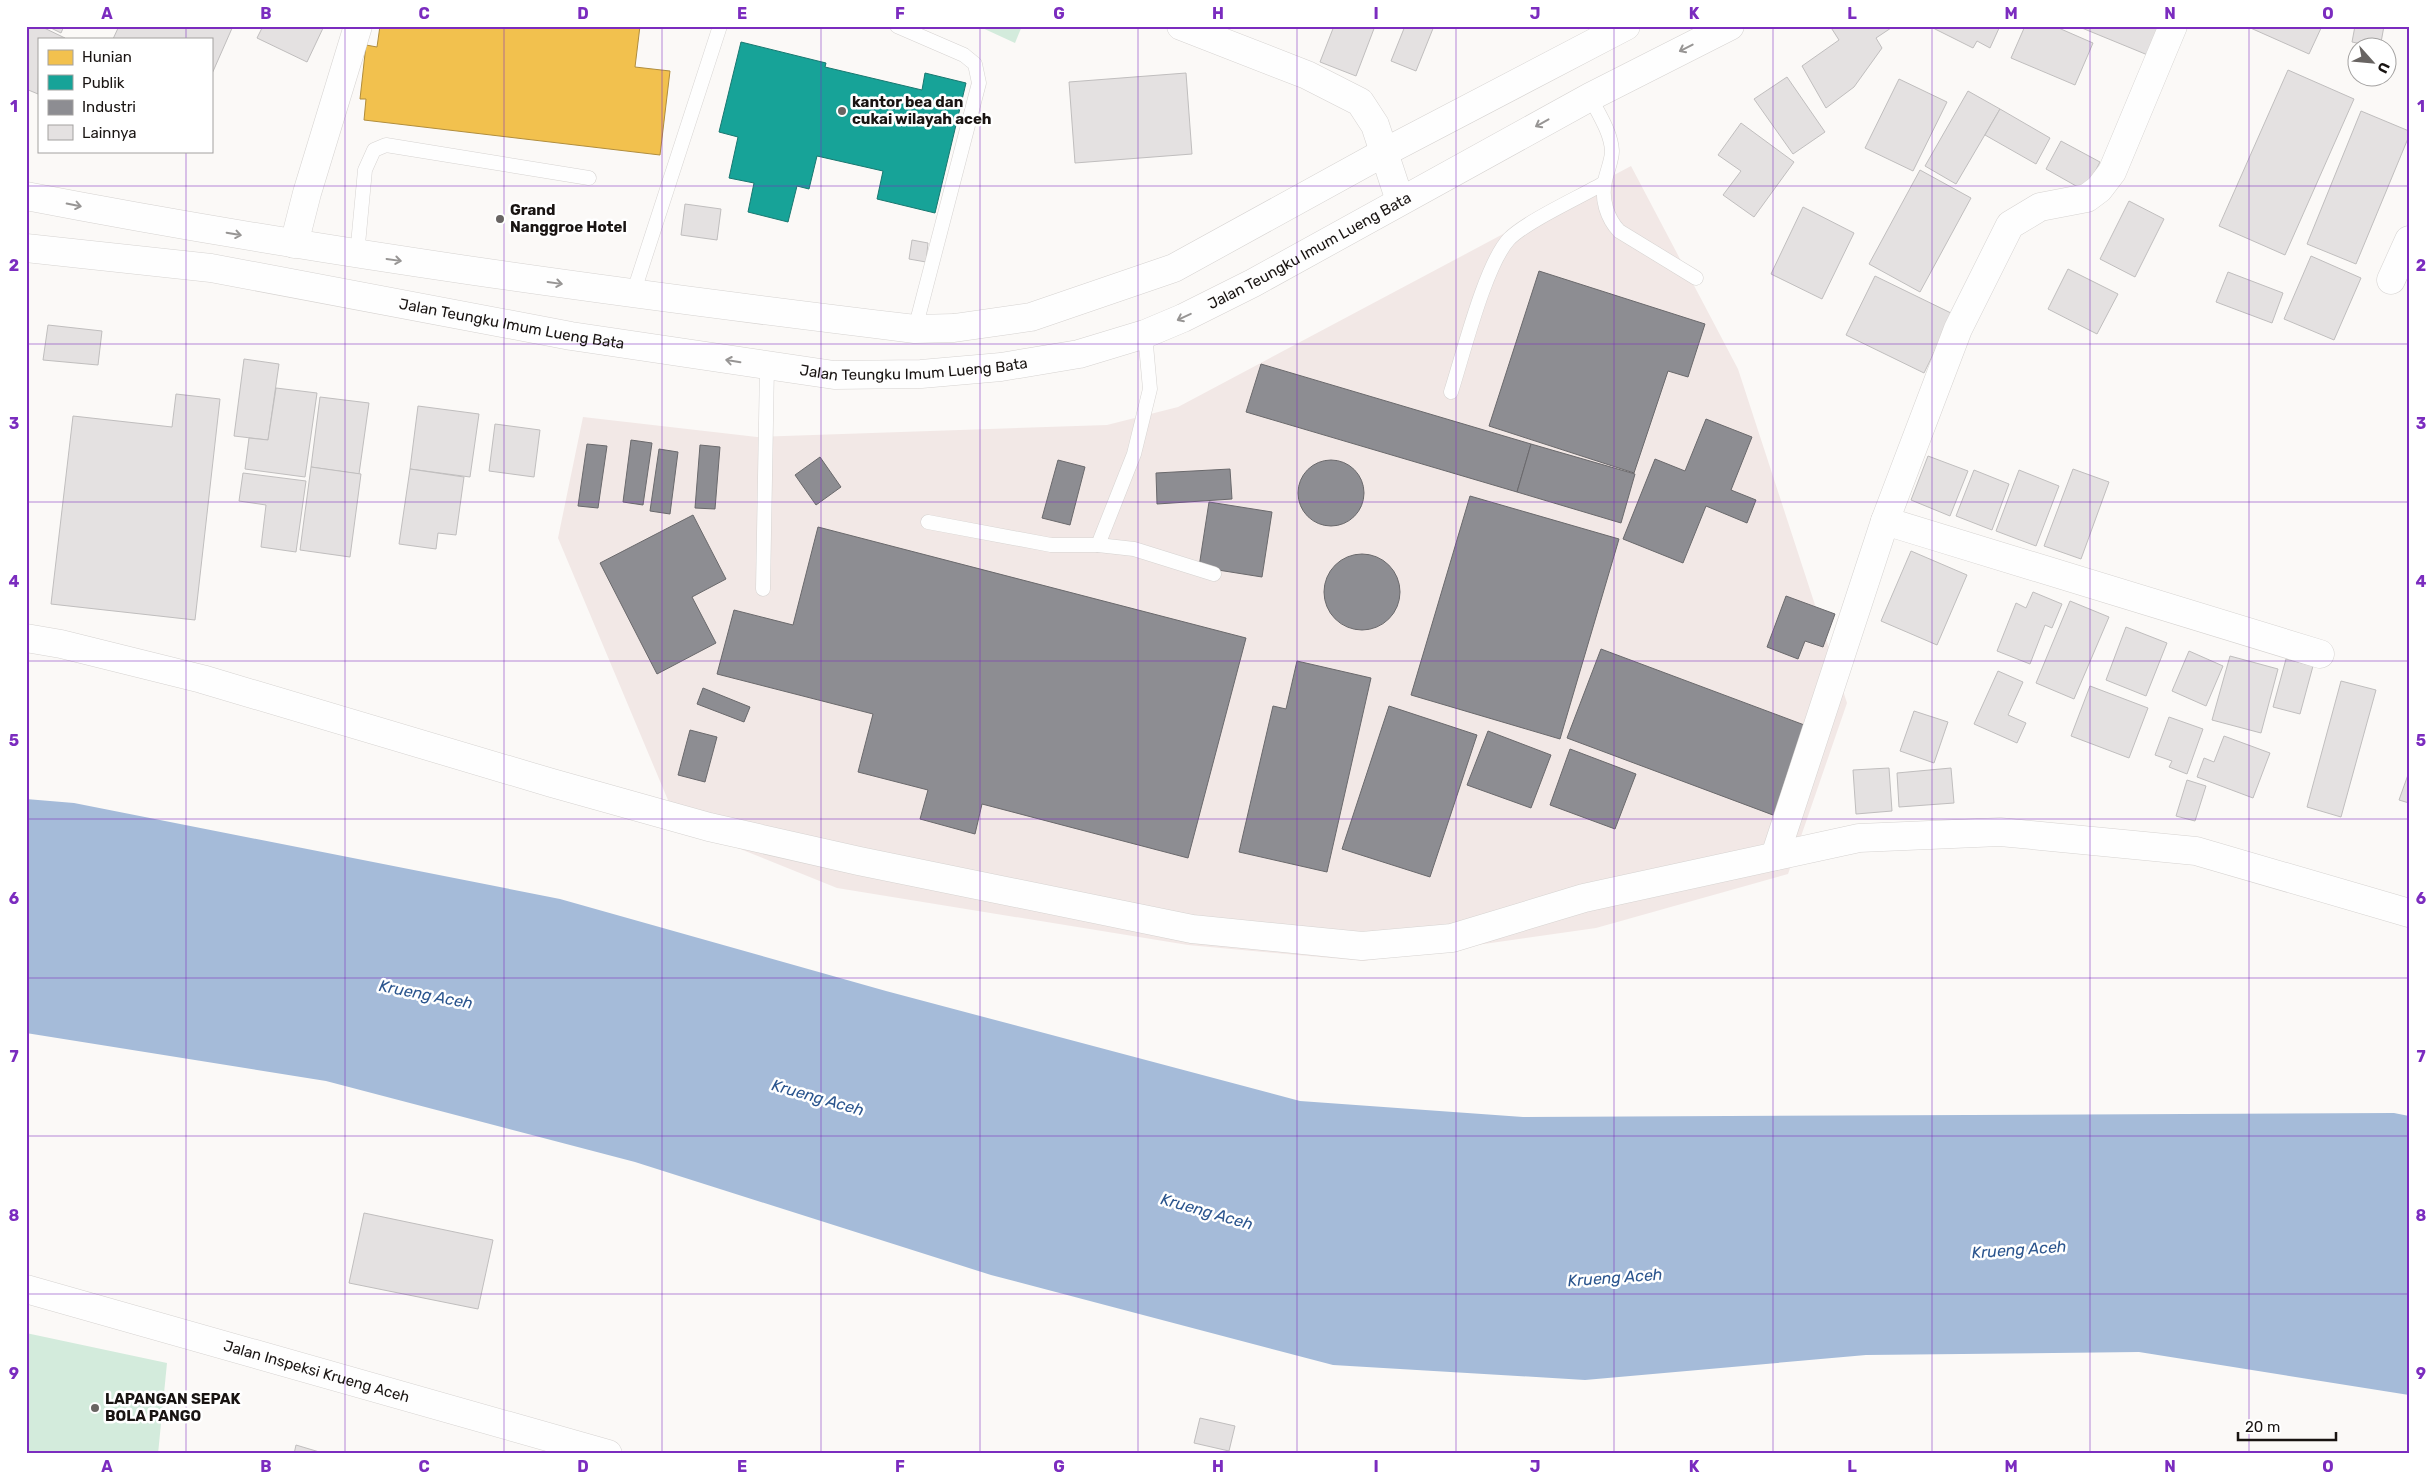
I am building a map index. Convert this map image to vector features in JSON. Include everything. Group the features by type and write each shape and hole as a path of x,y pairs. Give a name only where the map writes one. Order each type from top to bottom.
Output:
{"main road":[{"path":"294,244 307,193 358,26"},
{"path":"1181,26 1306,75 1360,102 1375,125 1386,152 1400,201"},
{"path":"26,196 357,255 633,294 915,329 954,328 1031,317 1174,268 1386,152 1626,26"},
{"name":"Jalan Teungku Imum Lueng Bata","path":"26,248 211,268 571,336 834,375 930,373 1001,367 1079,354 1145,334 1183,318 1253,282 1590,97 1730,26"},
{"path":"1775,856 1796,786 1885,521 1958,329 2010,225 2040,208 2087,198 2099,189 2112,172 2173,26"},
{"path":"2391,280 2409,240"},
{"path":"1885,521 2320,654"},
{"path":"26,638 61,644 202,679 552,783 709,827 860,861 1192,929 1362,946 1452,938 1584,898 1859,838 2000,832 2196,851 2409,913"},
{"name":"Jalan Inspeksi Krueng Aceh","path":"26,1289 608,1454"}],"lane":[{"path":"633,294 720,26"},
{"path":"897,26 964,55 974,64 979,83 915,329"},
{"path":"1590,97 1610,140 1612,152 1604,183 1606,213 1619,230 1696,278"},
{"path":"357,255 365,170 374,150 386,145 589,178"},
{"path":"1451,392 1489,276 1501,250 1521,230 1604,183"},
{"path":"1098,545 1134,454 1150,389 1145,334"},
{"path":"764,589 766,366"},
{"path":"928,522 1051,545 1098,545 1134,549 1214,574"}],"shaded area":[{"path":"1631,166 1738,369 1847,703 1788,874 1596,928 1364,961 1188,945 837,888 678,824 558,538 583,417 757,437 1107,425 1178,407"}],"green space":[{"path":"978,26 1022,26 1015,43"},
{"name":"LAPANGAN SEPAK BOLA PANGO","path":"26,1333 167,1363 158,1454 26,1454"}],"water":[{"name":"Krueng Aceh","path":"26,799 74,803 560,899 886,991 1300,1101 1523,1117 2394,1113 2409,1116 2409,1395 2139,1352 1866,1355 1585,1380 1333,1365 991,1275 635,1162 326,1081 26,1033"}],"building: Hunian":[{"path":"380,26 640,26 635,67 670,71 660,155 364,120 366,99 360,99 366,45 377,47"}],"building: Publik":[{"name":"kantor bea dan cukai wilayah aceh","path":"741,42 826,63 825,67 922,90 925,73 966,83 935,213 877,199 883,171 817,156 809,189 797,186 788,222 748,212 754,183 729,178 738,137 719,132"}],"building: Industri":[{"path":"1539,271 1705,324 1688,377 1668,371 1634,473 1489,426"},
{"path":"1261,364 1531,444 1517,492 1246,412"},
{"path":"1706,419 1752,437 1731,490 1756,500 1747,523 1706,506 1683,563 1623,539 1655,459 1685,471"},
{"path":"631,440 652,443 643,505 623,502"},
{"path":"587,444 607,446 598,508 578,506"},
{"path":"1531,444 1635,474 1621,523 1517,492"},
{"path":"700,445 720,447 715,509 695,508"},
{"path":"659,449 678,452 670,514 650,511"},
{"path":"820,457 841,487 816,505 795,475"},
{"path":"1058,460 1085,467 1070,525 1042,518"},
{"path":"1331,460 1343,463 1354,470 1361,481 1364,493 1361,505 1354,516 1343,523 1331,526 1319,523 1308,516 1301,505 1298,493 1301,481 1308,470 1319,463"},
{"path":"1230,469 1232,499 1157,504 1156,473"},
{"path":"1470,496 1619,539 1560,739 1411,695"},
{"path":"1209,502 1272,512 1262,577 1199,567"},
{"path":"693,515 726,579 692,597 716,643 657,674 600,563"},
{"path":"818,527 1246,638 1188,858 982,804 975,834 920,819 928,790 858,772 873,714 717,674 734,610 793,625"},
{"path":"1362,554 1377,557 1389,565 1397,577 1400,592 1397,607 1389,619 1377,627 1362,630 1347,627 1335,619 1327,607 1324,592 1327,577 1335,565 1347,557"},
{"path":"1786,596 1835,614 1823,647 1805,641 1798,659 1767,647"},
{"path":"1601,649 1815,729 1781,818 1567,738"},
{"path":"1297,661 1371,678 1327,872 1239,852 1273,706 1286,709"},
{"path":"703,688 750,707 744,722 697,704"},
{"path":"1389,706 1477,735 1430,877 1342,849"},
{"path":"690,730 717,737 705,782 678,775"},
{"path":"1488,731 1551,755 1531,808 1467,785"},
{"path":"1570,749 1636,774 1615,829 1550,805"}],"building: Lainnya":[{"path":"26,26 40,26 65,38 38,38 38,94 26,89"},
{"path":"47,26 64,26 61,33"},
{"path":"119,26 233,26 212,74 212,38 113,38"},
{"path":"263,26 324,26 307,62 257,38"},
{"path":"1334,26 1375,26 1356,76 1320,62"},
{"path":"1405,26 1434,26 1416,71 1391,61"},
{"path":"1830,26 1894,26 1876,38 1882,48 1854,87 1826,108 1802,66 1839,40"},
{"path":"1929,26 2000,26 1990,48 1977,41 1973,48"},
{"path":"2025,26 2054,26 2093,43 2075,85 2011,58"},
{"path":"2077,26 2168,26 2155,58"},
{"path":"2246,26 2322,26 2309,54"},
{"path":"2355,26 2384,26 2382,38 2353,38"},
{"path":"2288,70 2354,99 2285,255 2219,226"},
{"path":"1186,73 1192,154 1075,163 1069,82"},
{"path":"1787,77 1825,132 1793,154 1754,99"},
{"path":"1899,79 1947,102 1913,171 1865,148"},
{"path":"1968,91 2000,109 1956,184 1925,166"},
{"path":"2000,109 2050,138 2036,164 1985,135"},
{"path":"2361,111 2409,131 2409,136 2356,264 2307,244"},
{"path":"1741,123 1794,162 1754,217 1723,195 1741,171 1718,155"},
{"path":"2061,141 2100,162 2085,191 2046,169"},
{"path":"1920,170 1971,198 1920,292 1869,264"},
{"path":"2129,201 2164,219 2135,277 2100,259"},
{"path":"685,204 721,209 717,240 681,235"},
{"path":"1803,207 1854,233 1822,299 1771,274"},
{"path":"912,240 928,243 926,262 909,259"},
{"path":"2311,256 2361,278 2334,340 2284,319"},
{"path":"2068,269 2118,294 2097,334 2048,309"},
{"path":"2228,272 2283,293 2272,323 2216,302"},
{"path":"1875,276 1953,314 1924,373 1846,335"},
{"path":"48,325 102,331 98,365 43,360"},
{"path":"244,359 279,364 268,440 234,436"},
{"path":"276,388 317,393 305,477 245,469 249,438 268,440"},
{"path":"176,394 220,399 195,620 51,604 73,416 172,427"},
{"path":"320,397 369,403 359,474 311,467"},
{"path":"418,406 479,414 470,477 410,469"},
{"path":"495,424 540,430 534,477 489,471"},
{"path":"1928,456 1968,471 1950,516 1911,500"},
{"path":"311,467 361,474 350,557 300,550"},
{"path":"410,469 464,477 456,535 438,533 436,549 399,544"},
{"path":"2073,469 2109,482 2081,559 2044,546"},
{"path":"1974,470 2009,484 1992,530 1956,516"},
{"path":"2019,470 2059,486 2036,546 1996,531"},
{"path":"243,473 306,481 296,552 261,547 266,505 239,501"},
{"path":"1911,551 1967,575 1937,645 1881,621"},
{"path":"2033,592 2062,604 2052,628 2045,625 2030,664 1997,651 2016,603 2026,608"},
{"path":"2070,601 2109,617 2074,699 2036,683"},
{"path":"2126,627 2167,643 2146,696 2106,680"},
{"path":"2189,651 2223,666 2206,706 2172,691"},
{"path":"2230,656 2278,669 2261,733 2212,720"},
{"path":"2286,659 2313,666 2300,714 2273,707"},
{"path":"1998,671 2023,682 2008,715 2026,723 2017,743 1974,724"},
{"path":"2341,681 2376,690 2341,817 2307,807"},
{"path":"2090,686 2148,708 2129,758 2071,736"},
{"path":"1914,711 1948,722 1934,763 1900,751"},
{"path":"2169,717 2203,729 2187,774 2169,767 2172,761 2155,755"},
{"path":"2224,736 2270,753 2253,798 2197,777 2204,758 2214,762"},
{"path":"1889,768 1892,811 1856,814 1853,770"},
{"path":"1951,768 1954,803 1899,807 1897,773"},
{"path":"2409,772 2409,803 2399,800"},
{"path":"2187,780 2206,786 2195,821 2176,816"},
{"path":"364,1213 493,1240 478,1309 349,1283"},
{"path":"1200,1418 1235,1426 1229,1451 1194,1443"},
{"path":"296,1445 326,1454 294,1454"}],"place":[{"name":"kantor bea dan cukai wilayah aceh","path":"842,111"},
{"name":"Grand Nanggroe Hotel","path":"500,219"},
{"name":"LAPANGAN SEPAK BOLA PANGO","path":"95,1408"}]}
